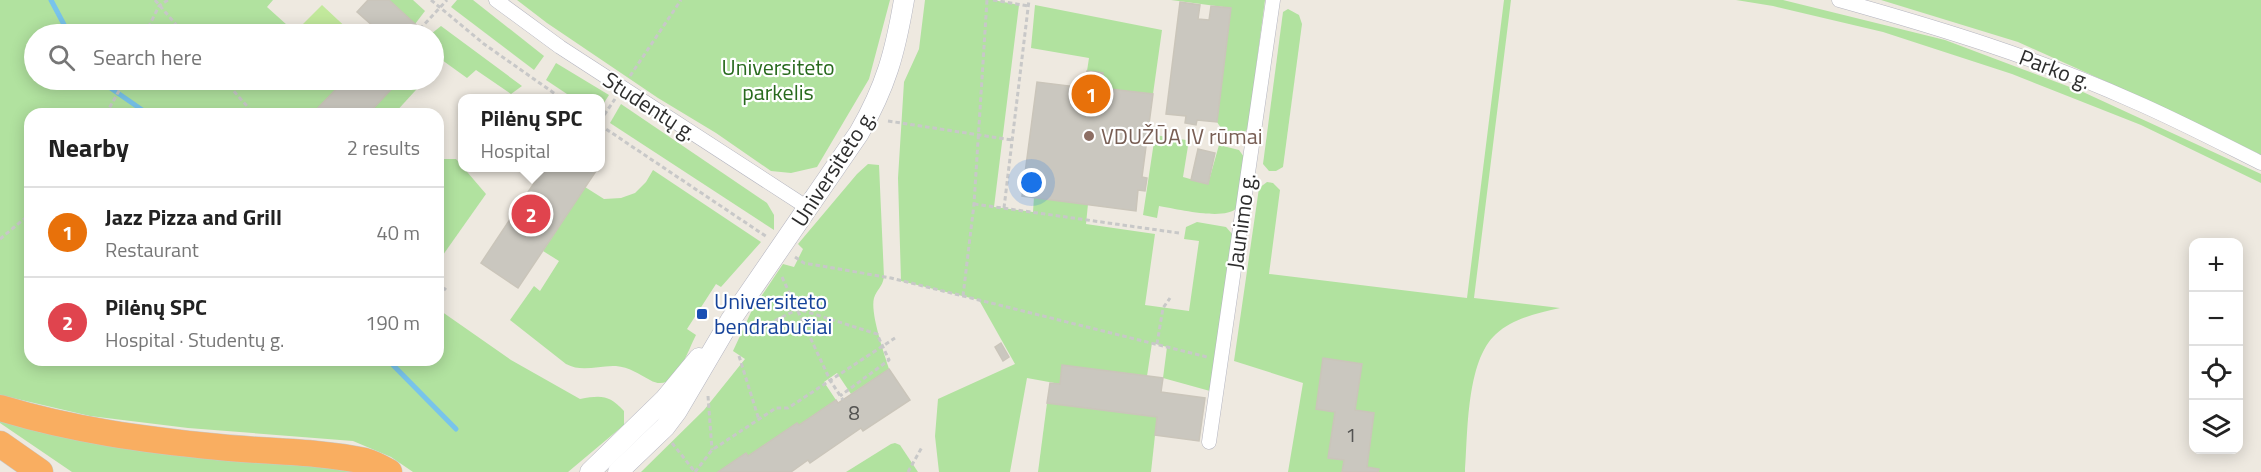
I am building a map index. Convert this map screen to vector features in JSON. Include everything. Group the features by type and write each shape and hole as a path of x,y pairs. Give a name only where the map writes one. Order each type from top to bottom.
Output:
{"highway":[{"path":"0,408 39,420 90,431 219,447 323,455 367,461 390,472"},
{"path":"0,444 40,472"}],"main road":[{"name":"Universiteto g.","path":"590,472 664,399 730,321 859,133 873,110 894,56 904,0"},
{"name":"Universiteto g.","path":"618,472 660,431 690,392 730,321"}],"street":[{"name":"Studentų g.","path":"496,0 560,47 808,208"},
{"name":"Jaunimo g.","path":"1209,442 1273,0"},
{"name":"Parko g.","path":"1839,0 1980,41 2034,61 2133,101 2261,163"}],"path":[{"path":"155,0 175,24"},
{"path":"151,24 159,6 168,0"},
{"path":"431,0 484,44 554,94"},
{"path":"425,24 447,0"},
{"path":"605,115 681,0"},
{"path":"963,296 974,204 987,0"},
{"path":"993,0 1028,6"},
{"path":"1004,208 1029,0"},
{"path":"109,108 119,90"},
{"path":"233,90 249,108"},
{"path":"888,122 1012,140"},
{"path":"605,126 804,263 884,277 1221,360"},
{"path":"974,204 1179,233"},
{"path":"0,238 24,219"},
{"path":"755,331 798,309 877,334 889,360 842,398 831,380 798,309 782,278"},
{"path":"1157,344 1163,308 1170,298"},
{"path":"660,431 695,472 712,450 776,408 788,408 895,338"},
{"path":"739,356 759,420"},
{"path":"708,396 712,450"},
{"path":"908,472 922,447"}],"green space":[{"path":"0,0 273,0 267,7 286,24 24,24 24,90 335,90 318,108 24,108 24,366 444,366 444,313 511,360 580,399 600,397 614,402 624,411 624,425 568,472 413,472 391,457 353,441 188,428 90,416 0,395"},
{"path":"389,0 413,0 425,11 415,24"},
{"path":"457,0 473,0 544,56 534,70 451,7"},
{"name":"Universiteto parkelis","path":"517,0 890,0 869,79 817,167 791,173 771,171 716,133 658,98"},
{"path":"925,0 993,0 1019,5 994,207 1033,212 1034,197 1088,204 1086,224 1155,234 1145,305 1189,311 1199,241 1184,239 1186,227 1197,222 1226,227 1233,235 1210,391 1163,378 1167,347 1152,343 1147,376 1062,365 1060,384 1027,378 1010,472 939,472 935,436 938,399 1015,364 979,300 901,281 898,178 904,82 919,49"},
{"path":"1171,0 1265,0 1248,128 1240,138 1225,134 1217,122 1231,8"},
{"path":"1504,0 1511,0 1474,298 1560,308 1510,324 1496,334 1486,346 1479,361 1470,398 1465,472 1288,472 1303,383 1234,361 1259,188 1267,182 1273,183 1280,190 1269,274 1467,298"},
{"path":"1736,0 1783,0 1945,40 2083,92 2261,174 2261,183 2141,125 2012,74 1883,32 1773,6"},
{"path":"1881,0 2261,0 2261,155 2165,108 2018,42"},
{"path":"322,5 342,24 303,24"},
{"path":"1035,5 1162,30 1153,94 1101,88 1103,73 1087,71 1089,58 1031,48"},
{"path":"1288,9 1299,15 1302,24 1283,167 1276,171 1269,171 1263,164 1283,12"},
{"path":"444,28 522,86 511,94 476,70 467,78 444,61"},
{"path":"556,63 609,95 605,101 605,94 567,94 546,80"},
{"path":"391,90 416,90 399,108 374,108"},
{"path":"621,104 767,203 774,215 774,230 610,123"},
{"path":"1155,135 1186,140 1188,146 1183,177 1208,184 1219,145 1239,150 1244,157 1237,208 1231,212 1212,214 1159,206 1157,218 1143,215"},
{"path":"444,159 456,159 458,172 467,172 486,194 444,254"},
{"path":"868,164 879,165 884,277 873,305 878,333 889,369 851,394 837,373 824,382 836,400 799,425 797,423 748,456 746,453 718,472 641,472 704,410 745,359 733,351 752,310 783,264 794,267 803,249 798,244"},
{"path":"653,170 761,242 721,287 716,284 687,329 696,335 679,370 666,382 659,383 621,367 572,367 510,320 534,286 540,291 559,261 543,251 585,187 604,199 621,198 635,193 646,182"},
{"path":"1047,403 1157,417 1151,472 1038,472"},
{"path":"0,420 39,432 127,446 366,472 72,472 0,423"},
{"path":"891,444 900,445 918,472 846,472"}],"building":[{"path":"368,0 389,0 415,24 371,24 357,12"},
{"path":"1180,2 1200,5 1198,19 1209,20 1211,6 1231,8 1217,122 1197,120 1196,125 1185,123 1186,116 1166,114"},
{"name":"VDUŽŪA IV rūmai","path":"1087,71 1103,73 1101,88 1153,94 1142,177 1147,178 1145,191 1138,190 1136,211 1022,196 1037,82 1085,88"},
{"path":"335,90 391,90 374,108 318,108"},
{"path":"1198,149 1215,153 1208,184 1191,180"},
{"path":"541,172 595,172 518,288 481,263"},
{"path":"1001,343 1009,357 1003,361 995,347"},
{"path":"1323,358 1362,364 1355,410 1374,413 1367,467 1379,469 1378,472 1342,472 1344,460 1328,458 1335,412 1316,409"},
{"path":"1062,365 1163,378 1161,392 1205,398 1199,441 1155,435 1157,417 1047,403 1050,383 1060,384"},
{"path":"889,369 910,400 863,431 861,428 810,463 808,460 791,472 718,472 746,453 748,456 797,423 799,425 836,400 838,403"}],"waterway":[{"path":"51,0 64,24"},
{"path":"113,90 139,108"},
{"path":"394,366 456,429"}],"place":[{"name":"Jazz Pizza and Grill","path":"1091,94"},
{"name":"VDUŽŪA IV rūmai","path":"1089,136"},
{"name":"Pilėnų SPC","path":"531,214"},
{"name":"Universiteto bendrabučiai","path":"702,314"}]}
